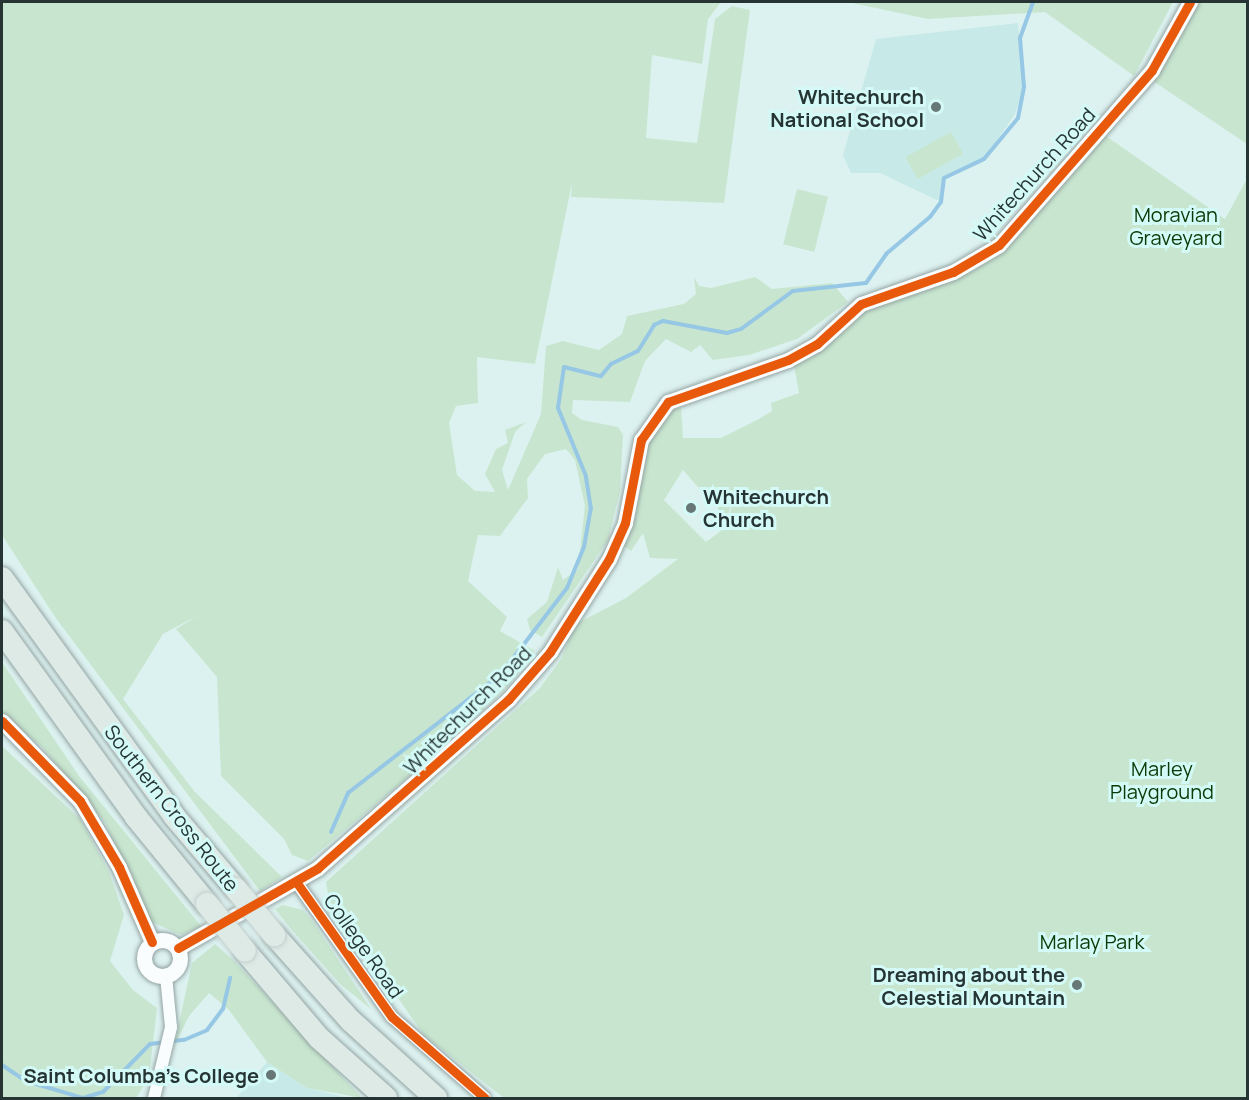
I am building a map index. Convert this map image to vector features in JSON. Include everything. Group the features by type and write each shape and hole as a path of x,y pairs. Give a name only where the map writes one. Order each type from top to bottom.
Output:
{"highway":[{"name":"Southern Cross Route","path":"2,578 168,808 351,1021 436,1098"},
{"name":"Southern Cross Route","path":"2,631 143,826 245,951 318,1038 386,1098"}],"street":[{"name":"Whitechurch Road","path":"178,948 297,883 411,790 508,700 550,652 619,540 641,440 668,402 788,360 818,344 861,304 953,272 999,244 1158,63 1190,2"},
{"path":"2,721 80,801 119,867 152,942"},
{"name":"College Road","path":"297,883 392,1017 485,1098"},
{"path":"169,941 178,948 179,966 166,976 153,974 145,964 144,952 152,942 169,941"},
{"path":"154,1098 169,1046 171,1027 166,976"}],"shaded area":[{"name":"Whitechurch National School","path":"1018,23 1024,87 1015,114 984,159 944,178 941,202 880,173 851,173 843,155 876,39"},
{"name":"Saint Columba's College","path":"267,1062 307,1088 349,1098 236,1098"}],"green space":[{"path":"2,2 721,2 708,19 702,64 652,55 646,138 697,143 715,19 732,6 750,10 724,203 571,197 572,183 535,364 477,357 478,403 456,406 449,423 457,475 475,491 495,492 485,474 496,449 508,443 505,430 526,422 515,432 502,470 508,490 541,414 546,346 563,341 599,350 622,334 627,316 684,304 696,294 694,277 699,286 711,288 755,277 772,289 832,283 848,302 797,339 749,355 713,360 700,345 691,352 666,339 645,361 630,402 573,400 572,413 582,420 618,427 623,435 620,491 608,540 542,637 530,630 527,619 547,602 558,567 563,580 578,569 585,506 575,460 566,449 545,454 527,479 528,498 500,536 478,535 468,581 507,617 500,631 535,651 510,684 434,755 308,861 292,855 284,839 221,776 217,677 176,629 197,616 163,634 123,699 195,792 282,877 260,891 55,617 2,535"},
{"path":"847,2 1173,2 1134,76 1045,12 928,19"},
{"path":"1196,2 1247,2 1247,144 1153,81"},
{"path":"951,132 963,154 918,179 906,157"},
{"path":"1106,136 1225,219 1247,179 1247,1098 504,1098 424,1035 329,900 326,882 540,688 562,658 574,625 626,598 678,559 650,558 643,533 631,551 624,546 645,451 665,414 681,407 683,438 721,438 772,411 771,403 799,393 794,365 869,307 975,270 1003,252","holes":["683,470 726,519 734,499 726,527 706,542 664,500"]},
{"path":"797,189 828,197 814,252 783,244"},
{"path":"2,662 79,776 201,926 181,935 150,921 105,822 42,747 2,713"},
{"path":"2,746 80,819 109,872 124,915 110,961 133,990 157,1008 149,1077 136,1098 2,1098"},
{"path":"283,905 303,910 371,1009 341,985 291,929 275,909"},
{"path":"215,944 232,959 362,1098 307,1088 267,1062 229,1010 209,993 189,1016 174,1047 192,963"}],"waterway":[{"path":"331,832 348,793 501,674 567,588 584,547 591,509 586,476 558,408 564,367 601,376 611,364 638,351 654,325 663,321 727,333 741,329 793,291 866,283 886,254 930,217 941,202 944,178 984,159 1018,118 1024,87 1020,38 1033,2"},
{"path":"2,1065 26,1081 83,1098 103,1092 150,1044 184,1040 207,1030 223,1009 230,978"}],"cycle path":[{"path":"178,948 318,868 508,700 550,652 609,559 625,523 641,440 668,402 788,360 817,344 861,304 953,272 999,245 1152,70 1190,2"},
{"path":"2,721 80,801 119,867 152,942"},
{"path":"297,883 392,1017 485,1098"}],"place":[{"name":"Whitechurch National School","path":"936,107"},
{"name":"Whitechurch Church","path":"691,508"},
{"name":"Dreaming about the Celestial Mountain","path":"1077,985"},
{"name":"Saint Columba's College","path":"271,1075"}],"park label":[{"name":"Moravian Graveyard","path":"1176,226"},
{"name":"Marley Playground","path":"1162,780"},
{"name":"Marlay Park","path":"1092,941"}]}
